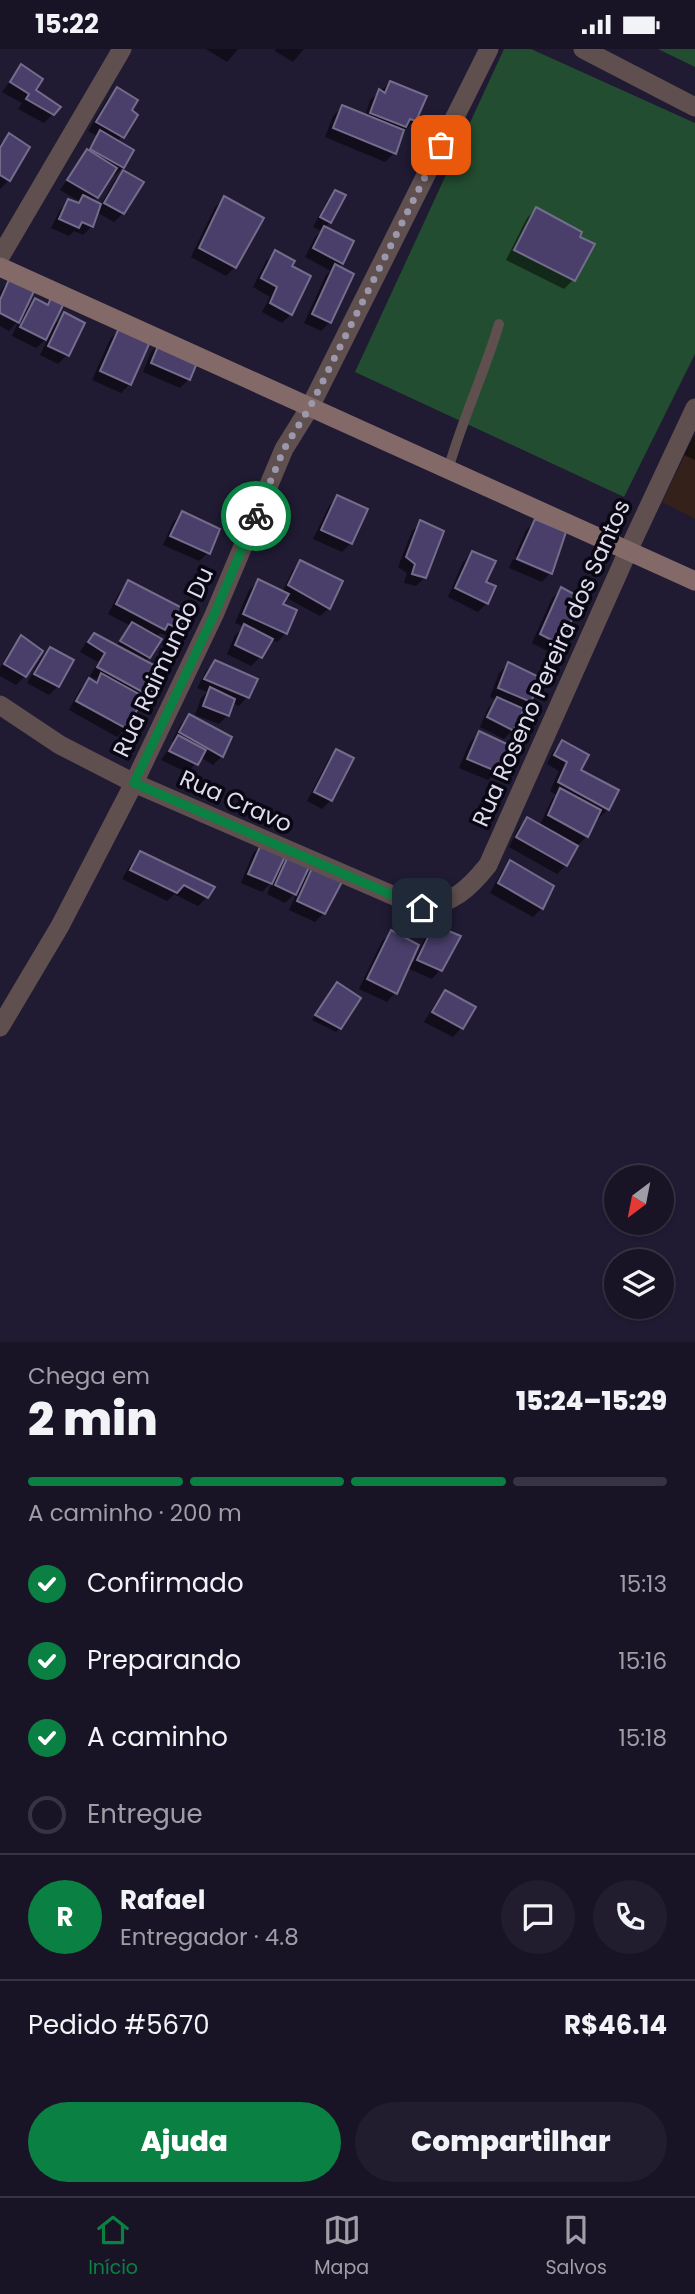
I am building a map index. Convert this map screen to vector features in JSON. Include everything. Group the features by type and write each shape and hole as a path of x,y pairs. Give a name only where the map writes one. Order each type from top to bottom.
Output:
{"main road":[{"path":"0,267 695,581"}],"street":[{"path":"0,257 122,49"},
{"name":"Rua Raimundo Du","path":"0,1027 60,926 134,783 214,615 284,449 310,407 489,49"},
{"path":"583,49 695,107"},
{"name":"Rua Roseno Pereira dos Santos","path":"422,908 439,905 470,888 488,865 695,408"},
{"name":"Rua Cravo","path":"0,705 60,745 134,783 422,908"}],"lane":[{"path":"448,470 460,429 499,324"}],"shaded area":[{"path":"695,435 695,519 662,502"}],"green space":[{"path":"504,49 531,49 695,123 695,354 624,497 355,372"},
{"path":"658,49 695,49 695,67"}],"building":[{"path":"21,64 43,79 36,90 61,107 54,115 26,99 29,94 10,82"},
{"path":"390,81 427,96 416,121 410,119 406,127 370,113 379,89 385,93"},
{"path":"117,87 138,100 132,110 138,115 124,138 96,122"},
{"path":"342,105 404,130 396,154 333,128"},
{"path":"100,130 134,150 124,168 90,149"},
{"path":"9,133 30,147 10,181 0,175 0,148"},
{"path":"87,149 117,168 98,198 67,180"},
{"path":"123,170 144,182 124,214 104,203"},
{"path":"335,190 346,195 331,223 320,217"},
{"path":"83,195 101,204 93,227 82,222 79,228 59,219 68,199 79,203"},
{"path":"224,196 264,218 236,268 199,248"},
{"path":"536,207 582,232 580,237 595,244 575,281 514,250"},
{"path":"324,226 354,241 343,264 313,248"},
{"path":"275,250 295,261 292,266 311,276 292,315 270,303 277,287 261,278"},
{"path":"335,264 354,274 331,323 312,314"},
{"path":"11,275 36,287 19,323 0,313 0,300"},
{"path":"52,295 65,301 46,340 20,327 35,298 48,305"},
{"path":"64,312 85,323 69,356 48,346"},
{"path":"119,328 150,342 131,385 100,371"},
{"path":"160,341 199,358 190,380 151,363"},
{"path":"337,495 368,509 352,544 321,530"},
{"path":"182,511 220,529 210,554 170,536"},
{"path":"535,519 566,532 552,574 517,559"},
{"path":"420,520 444,531 426,578 412,574 415,564 406,557"},
{"path":"472,551 496,561 486,582 496,586 488,604 455,588"},
{"path":"300,560 343,581 330,609 288,585"},
{"path":"258,579 289,594 283,604 297,610 287,634 243,614"},
{"path":"128,580 188,611 180,629 168,624 165,630 116,604"},
{"path":"561,587 581,598 561,645 540,634"},
{"path":"132,622 162,639 150,658 120,641"},
{"path":"244,624 273,639 262,658 235,645"},
{"path":"94,633 163,670 150,696 97,667 105,653 88,642"},
{"path":"21,635 43,651 26,677 4,664"},
{"path":"50,647 74,660 59,687 34,674"},
{"path":"215,660 258,679 249,698 204,679"},
{"path":"508,662 541,678 531,702 498,688"},
{"path":"101,673 144,697 127,729 76,701 89,678 97,683"},
{"path":"210,687 235,699 229,716 203,706"},
{"path":"497,697 524,709 514,731 487,717"},
{"path":"189,714 232,737 223,757 179,732"},
{"path":"479,731 509,745 498,772 467,759"},
{"path":"178,735 206,750 198,765 169,751"},
{"path":"562,740 589,755 581,770 619,790 609,810 558,782 567,762 554,755"},
{"path":"336,749 354,758 332,801 314,792"},
{"path":"560,788 601,810 588,837 548,815"},
{"path":"527,817 578,846 567,866 516,837"},
{"path":"262,842 287,852 272,884 248,874"},
{"path":"140,851 215,887 208,898 184,885 177,893 130,870"},
{"path":"289,854 310,865 296,895 275,885"},
{"path":"510,860 554,886 543,909 498,883"},
{"path":"313,866 343,880 325,914 297,901"},
{"path":"434,925 461,936 442,971 417,960"},
{"path":"391,930 419,945 397,994 367,979"},
{"path":"337,982 361,998 341,1029 315,1015"},
{"path":"445,990 476,1007 463,1029 432,1012"}],"way so far":[{"path":"256,516 284,449 310,407 441,145"}],"route":[{"path":"256,516 214,615 134,783 422,908"}]}
